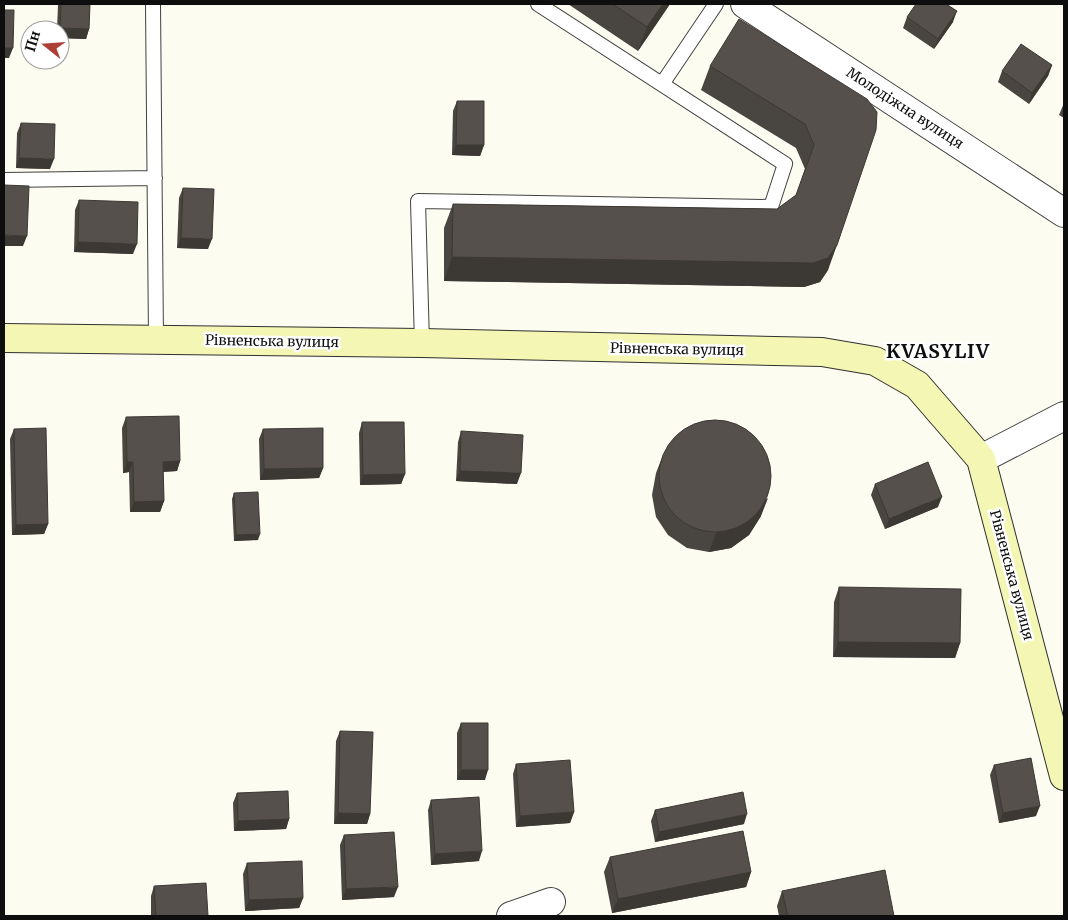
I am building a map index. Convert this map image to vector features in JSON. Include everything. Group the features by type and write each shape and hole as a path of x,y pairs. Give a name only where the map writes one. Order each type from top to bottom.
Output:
{"main road":[{"name":"Рівненська вулиця","path":"4,338 422,343 822,352 875,361 916,385 981,459 1064,776"}],"street":[{"name":"Молодіжна вулиця","path":"745,4 1064,213"},
{"path":"981,459 1064,416"},
{"path":"511,916 551,902"}],"lane":[{"path":"153,4 156,340"},
{"path":"422,343 418,201 771,207 785,164 538,4"},
{"path":"662,84 716,4"},
{"path":"4,180 154,178"}],"building":[{"path":"61,4 90,4 89,29 70,28 70,20 60,20"},
{"path":"613,4 663,4 647,27"},
{"path":"916,4 946,4 957,11 938,39 907,17"},
{"path":"4,10 14,10 13,48 4,48"},
{"path":"739,19 867,99 877,112 876,130 837,245 828,258 813,263 452,257 453,204 777,209 796,195 814,145 805,124 710,66"},
{"path":"1021,44 1052,65 1032,93 1002,71"},
{"path":"457,101 484,101 484,145 456,145"},
{"path":"21,123 55,124 54,159 19,158"},
{"path":"4,185 29,186 27,236 4,235"},
{"path":"183,188 214,189 212,239 181,238"},
{"path":"79,200 138,202 137,244 78,242"},
{"path":"179,416 180,461 163,462 164,501 134,502 133,462 127,462 126,417"},
{"path":"715,420 737,424 755,436 767,454 771,476 767,498 755,516 737,528 715,532 693,528 675,516 663,498 659,476 663,454 675,436 693,424"},
{"path":"362,422 404,422 405,474 363,475"},
{"path":"46,428 48,524 16,525 14,429"},
{"path":"323,428 323,468 264,469 263,429"},
{"path":"461,431 523,435 521,473 460,471"},
{"path":"928,462 942,497 889,519 875,484"},
{"path":"258,492 260,534 236,535 234,493"},
{"path":"839,587 961,589 960,643 838,642"},
{"path":"461,723 488,723 488,770 461,770"},
{"path":"340,731 373,732 370,814 338,813"},
{"path":"1031,758 1040,806 1003,813 994,765"},
{"path":"570,760 574,812 520,816 516,764"},
{"path":"288,791 289,819 238,821 237,793"},
{"path":"743,792 747,814 659,832 655,810"},
{"path":"479,797 482,851 435,854 431,800"},
{"path":"743,831 751,872 618,899 610,857"},
{"path":"394,832 398,887 346,889 344,835"},
{"path":"302,861 303,898 249,900 247,863"},
{"path":"885,870 894,916 788,916 782,891"},
{"path":"206,883 208,916 156,916 154,886"}],"district":[{"name":"KVASYLIV","path":"938,351"}]}
